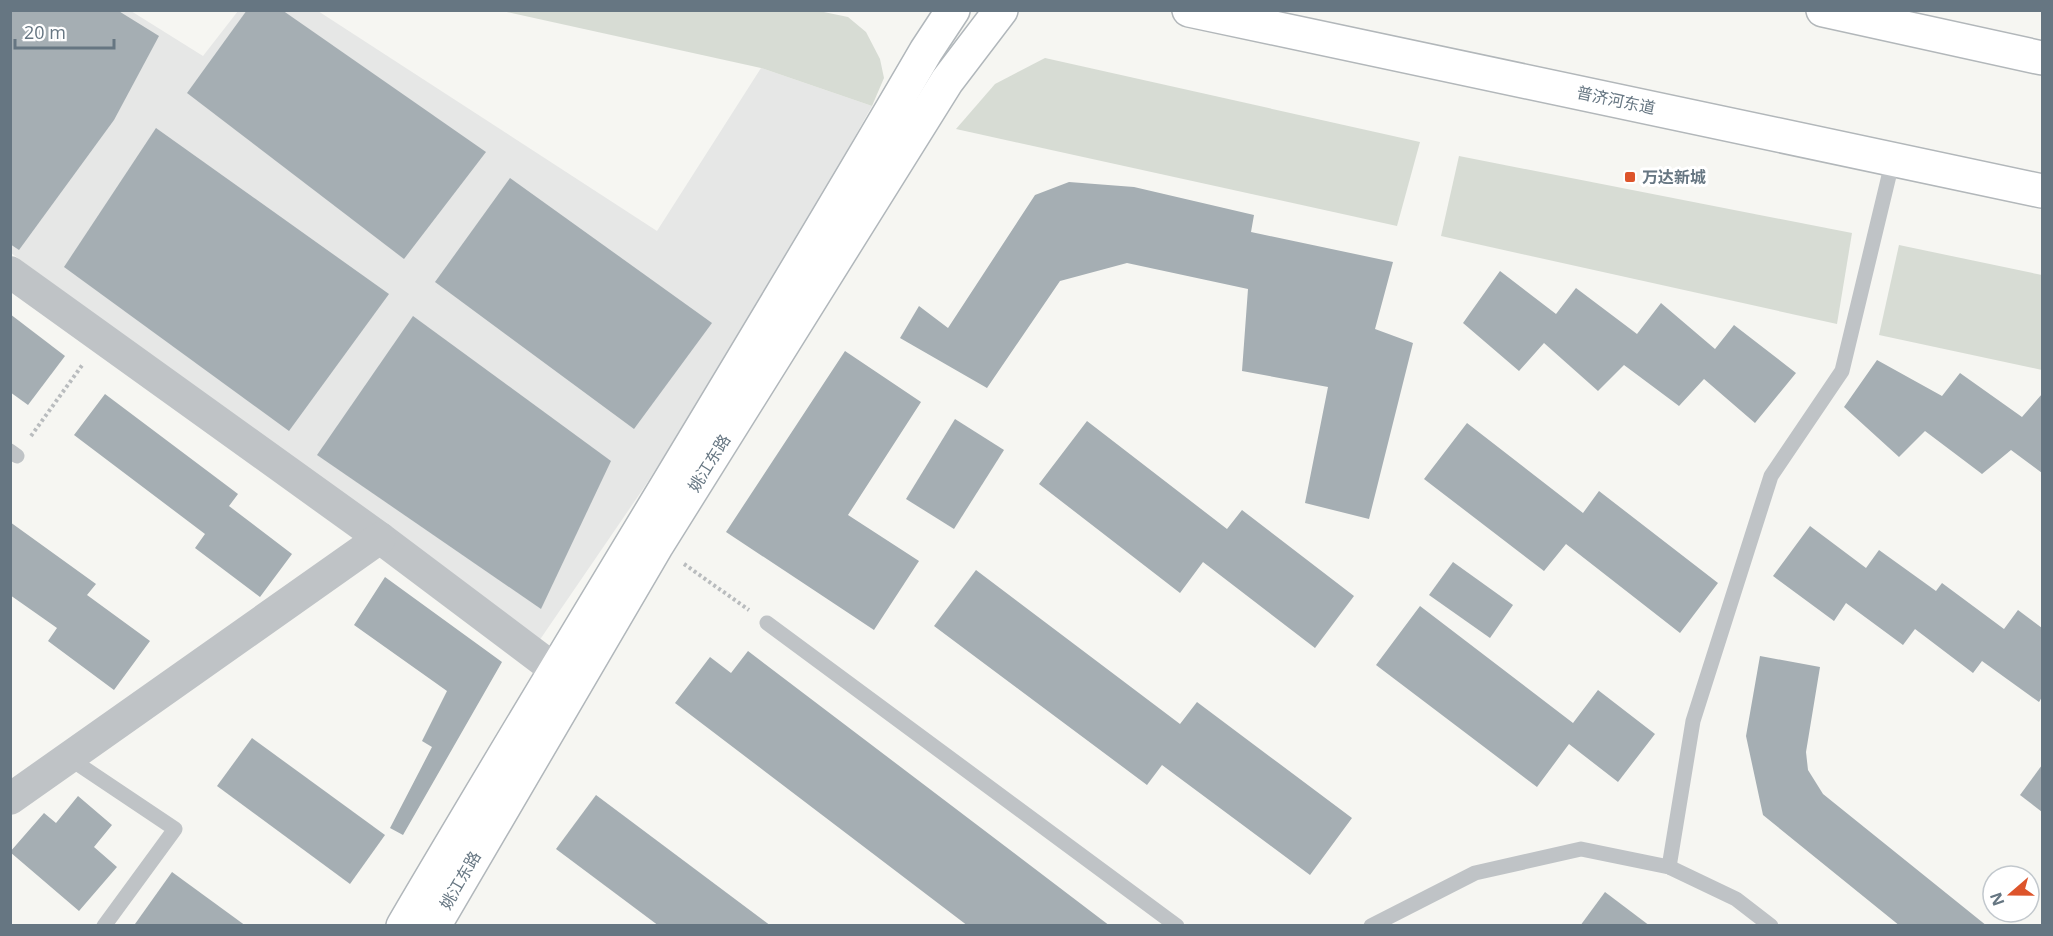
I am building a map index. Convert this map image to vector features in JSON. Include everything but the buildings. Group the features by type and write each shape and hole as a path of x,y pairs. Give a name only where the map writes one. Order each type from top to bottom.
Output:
{"street":[{"name":"姚江东路","path":"434,926 642,529 926,51 953,10"},
{"name":"姚江东路","path":"403,926 564,677 657,545 947,81 1001,10"},
{"name":"普济河东道","path":"1189,10 2043,191"},
{"path":"1823,10 2043,58"},
{"path":"10,272 380,538 564,677"},
{"path":"10,799 380,538"}],"lane":[{"path":"1669,867 1693,721 1771,476 1842,371 1893,159"},
{"path":"767,623 1177,926"},
{"path":"69,758 175,829 104,926"},
{"path":"1371,926 1475,873 1581,849 1669,867 1736,899 1771,926"}],"path":[{"path":"14,454 102,339"},
{"path":"657,545 767,623"}],"shaded area":[{"path":"10,11 131,11 203,56 238,11 318,11 657,231 761,68 872,106 751,322 643,489 539,641 11,253"},
{"path":"502,11 819,11 848,17 866,32 880,59 884,78 872,106 761,68"},
{"path":"1045,58 1420,142 1397,226 956,129 995,84"},
{"path":"1459,156 1852,233 1837,324 1441,236"},
{"path":"1899,245 2042,275 2042,370 1879,335"}],"place":[{"name":"万达新城","path":"1630,177"}]}
